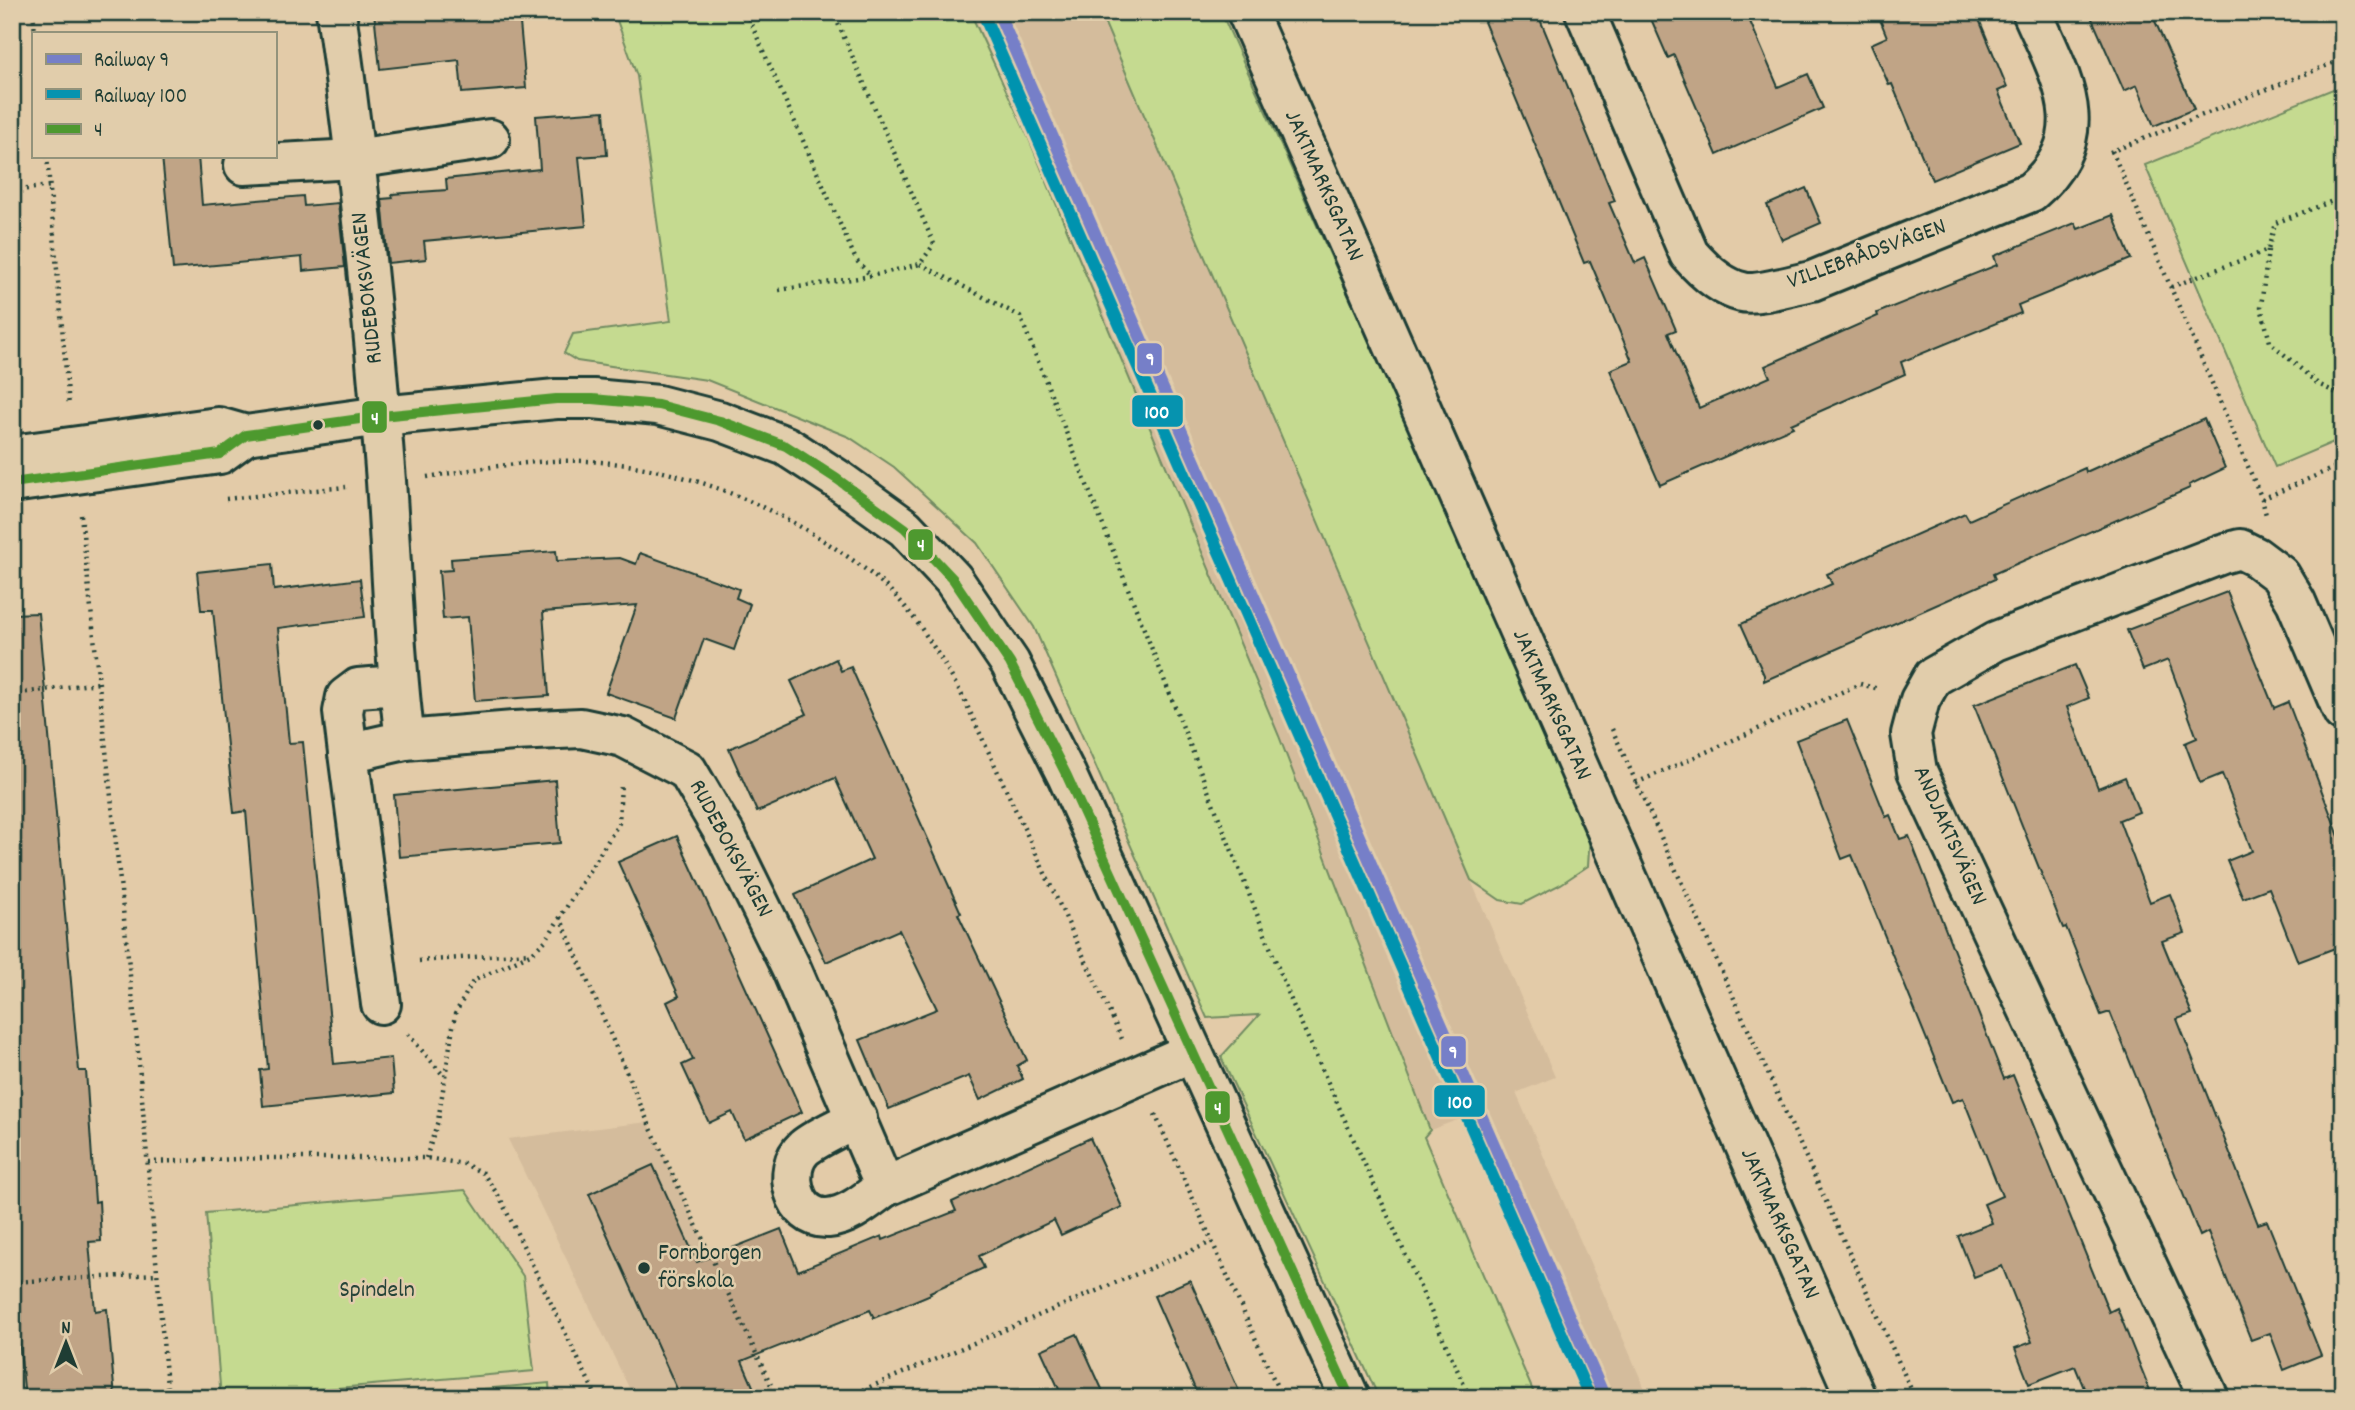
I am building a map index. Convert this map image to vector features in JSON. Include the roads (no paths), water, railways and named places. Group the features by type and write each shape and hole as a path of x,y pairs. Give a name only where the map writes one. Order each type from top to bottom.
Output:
{"street":[{"name":"RUDEBOKSVÄGEN","path":"335,12 354,159 381,416 398,685 405,740"},
{"name":"JAKTMARKSGATAN","path":"1247,12 1856,1398"},
{"name":"VILLEBRÅDSVÄGEN","path":"1585,12 1689,254 1707,274 1742,292 1777,289 1812,281 2031,192 2049,177 2070,131 2068,99 2032,12"},
{"path":"244,165 354,159 490,139"},
{"path":"12,455 218,427 246,435 381,416 556,399 593,399 658,405 720,421 786,446 837,479 905,528 953,579 1010,663 1067,776 1350,1398"},
{"path":"12,483 220,454 246,435"},
{"name":"ANDJAKTSVÄGEN","path":"2210,1398 1917,771 1912,734 1920,700 1933,677 1996,641 2240,549 2280,575 2296,602 2343,712"},
{"path":"381,1004 343,712 346,697 358,688 398,685"},
{"name":"RUDEBOKSVÄGEN","path":"348,753 405,740 581,728 623,737 687,770 727,838 779,944 885,1187"},
{"path":"857,1118 804,1149 797,1160 793,1189 798,1204 809,1214 826,1219 847,1214 885,1187 1192,1052"}],"rail line":[{"name":"9","path":"998,12 1605,1398"},
{"name":"100","path":"985,18 1590,1398"}],"place":[{"name":"Fornborgen förskola","path":"644,1268"}],"park label":[{"name":"Spindeln","path":"377,1291"}]}
